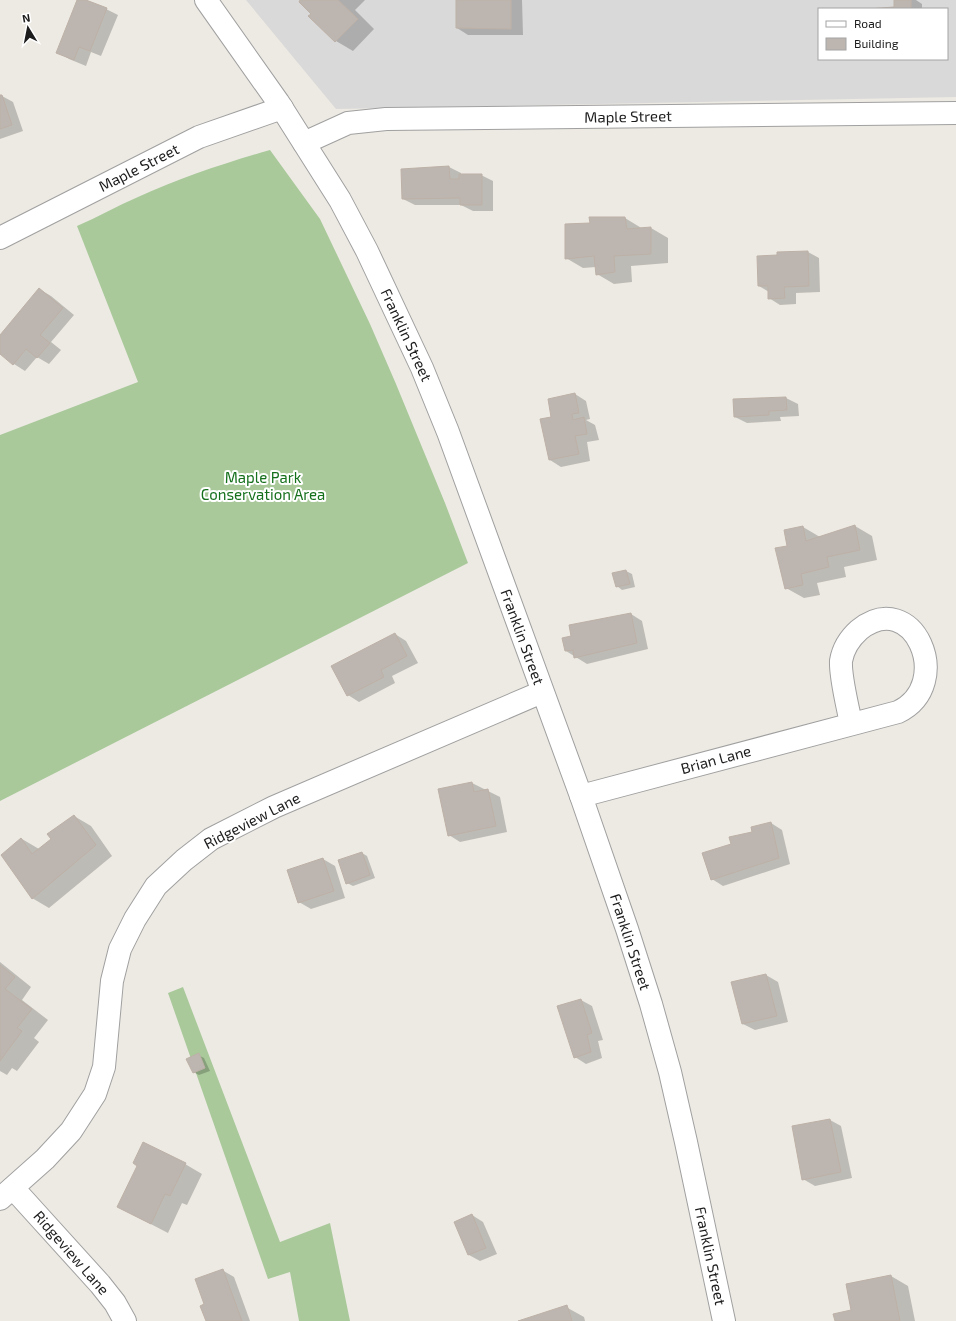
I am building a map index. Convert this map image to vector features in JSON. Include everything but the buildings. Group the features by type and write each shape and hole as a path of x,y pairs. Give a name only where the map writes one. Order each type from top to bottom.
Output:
{"street":[{"name":"Franklin Street","path":"206,0 282,108 340,200 367,251 422,368 448,432 581,796 651,1004 670,1072 724,1321"},
{"name":"Maple Street","path":"0,238 198,137 282,108"},
{"name":"Maple Street","path":"304,143 348,123 386,119 956,113"},
{"name":"Brian Lane","path":"581,796 851,724 907,708 923,698 928,690 934,671 934,657 929,644 916,629 899,621 880,620 870,623 862,628 854,634 848,642 841,660 841,670 851,724"},
{"name":"Ridgeview Lane","path":"125,1321 115,1303 100,1284 7,1194 45,1159 71,1131 95,1094 104,1067 112,980 120,949 135,919 156,886 184,860 211,839 243,822 274,807 542,692"}],"shaded area":[{"path":"246,0 956,0 956,97 336,109"}],"green space":[{"name":"Maple Park Conservation Area","path":"270,150 320,219 370,324 396,384 468,563 0,801 0,435 138,382 77,226 130,200 170,183"},
{"path":"183,987 280,1242 330,1223 350,1321 299,1321 290,1272 268,1279 168,993"}]}
